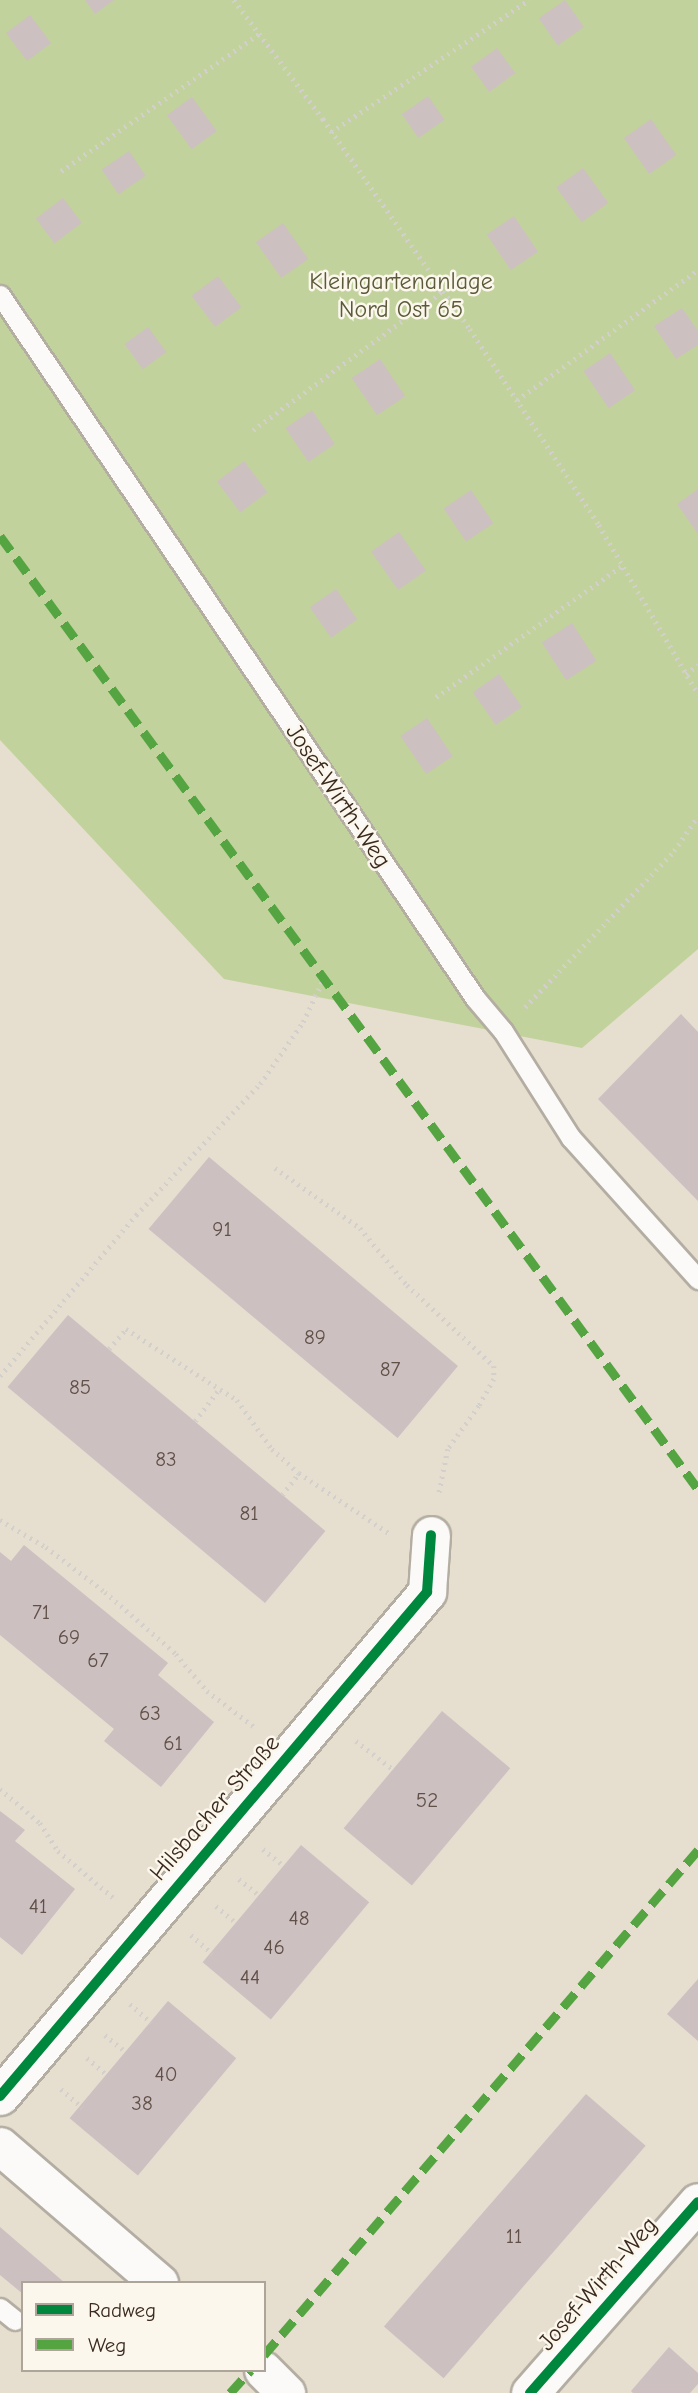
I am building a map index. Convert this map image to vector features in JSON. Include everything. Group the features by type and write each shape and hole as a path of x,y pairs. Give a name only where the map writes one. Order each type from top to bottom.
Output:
{"street":[{"name":"Hilsbacher Straße","path":"0,2095 426,1592 430,1547"},
{"path":"0,2148 157,2281"},
{"name":"Josef-Wirth-Weg","path":"530,2393 698,2202"},
{"path":"265,2372 286,2393"}],"lane":[{"name":"Josef-Wirth-Weg","path":"0,295 475,998 503,1031 571,1138 698,1279"}],"path":[{"path":"234,0 331,132 517,400 623,565 698,694"},
{"path":"331,132 529,0"},
{"path":"61,171 259,34"},
{"path":"517,400 698,270"},
{"path":"253,430 443,291"},
{"path":"436,697 623,565"},
{"path":"686,674 698,665"},
{"path":"503,1031 674,851 698,816"},
{"path":"0,1376 127,1225 260,1083 303,1022 324,978"},
{"path":"109,1349 126,1328 237,1401 272,1449 299,1473 430,1547 448,1449 479,1406 494,1379 494,1366 407,1285 360,1228 275,1168"},
{"path":"195,1421 219,1389"},
{"path":"282,1495 299,1473"},
{"path":"0,1520 46,1548 105,1592 176,1654 207,1691 289,1754"},
{"path":"348,1734 394,1770"},
{"path":"0,1789 40,1823 58,1851 145,1923"},
{"path":"256,1843 284,1866"},
{"path":"231,1872 260,1896"},
{"path":"208,1900 236,1923"},
{"path":"184,1929 212,1953"},
{"path":"124,1999 151,2022"},
{"path":"99,2029 126,2052"},
{"path":"80,2052 107,2076"},
{"path":"53,2083 82,2107"}],"green space":[{"name":"Kleingartenanlage Nord Ost 65","path":"0,0 698,0 698,949 582,1048 224,979 0,740"}],"building":[{"path":"85,0 114,0 95,14"},
{"path":"565,0 584,27 558,45 539,18"},
{"path":"30,15 51,43 27,61 6,33"},
{"path":"497,48 515,73 489,92 471,67"},
{"path":"428,96 445,120 418,138 402,114"},
{"path":"192,97 217,131 192,149 167,115"},
{"path":"651,119 676,155 649,174 624,138"},
{"path":"129,151 146,176 118,194 102,169"},
{"path":"583,168 608,203 582,222 556,187"},
{"path":"63,198 82,223 55,243 36,218"},
{"path":"514,216 538,252 511,270 487,234"},
{"path":"283,223 308,259 281,278 256,242"},
{"path":"218,276 241,307 215,327 192,296"},
{"path":"682,308 698,331 698,345 676,359 654,326"},
{"path":"148,327 166,352 143,369 125,344"},
{"path":"610,353 635,390 609,408 583,371"},
{"path":"380,359 405,396 377,415 352,378"},
{"path":"312,410 335,444 308,462 285,428"},
{"path":"244,461 267,492 240,513 217,481"},
{"path":"698,489 698,534 677,504"},
{"path":"471,490 493,523 466,542 444,508"},
{"path":"399,532 426,571 398,590 371,552"},
{"path":"336,589 357,619 331,638 310,607"},
{"path":"572,623 597,661 566,680 542,643"},
{"path":"499,674 522,707 496,725 473,692"},
{"path":"427,718 453,756 426,774 400,736"},
{"path":"681,1014 698,1032 698,1201 598,1099"},
{"path":"209,1157 458,1366 398,1438 149,1229"},
{"path":"68,1315 325,1531 265,1603 8,1387"},
{"path":"24,1545 168,1663 158,1675 214,1722 161,1787 104,1741 114,1729 0,1635 0,1552 11,1561"},
{"path":"442,1711 510,1768 412,1885 344,1828"},
{"path":"0,1811 25,1830 15,1841 75,1889 22,1955 0,1937"},
{"path":"301,1845 369,1902 271,2019 203,1962"},
{"path":"698,1979 698,2041 667,2014"},
{"path":"168,2001 236,2058 138,2175 70,2118"},
{"path":"586,2094 646,2146 444,2378 384,2326"},
{"path":"0,2227 63,2281 21,2281 21,2292 0,2275"},
{"path":"669,2347 698,2373 698,2384 690,2393 633,2393 631,2391"}],"marked path":[{"path":"0,536 698,1489"},
{"path":"266,2353 698,1850"},
{"path":"230,2393 249,2372"}],"cycle path":[{"path":"0,2096 427,1592 431,1535"},
{"path":"530,2393 698,2202"}]}
